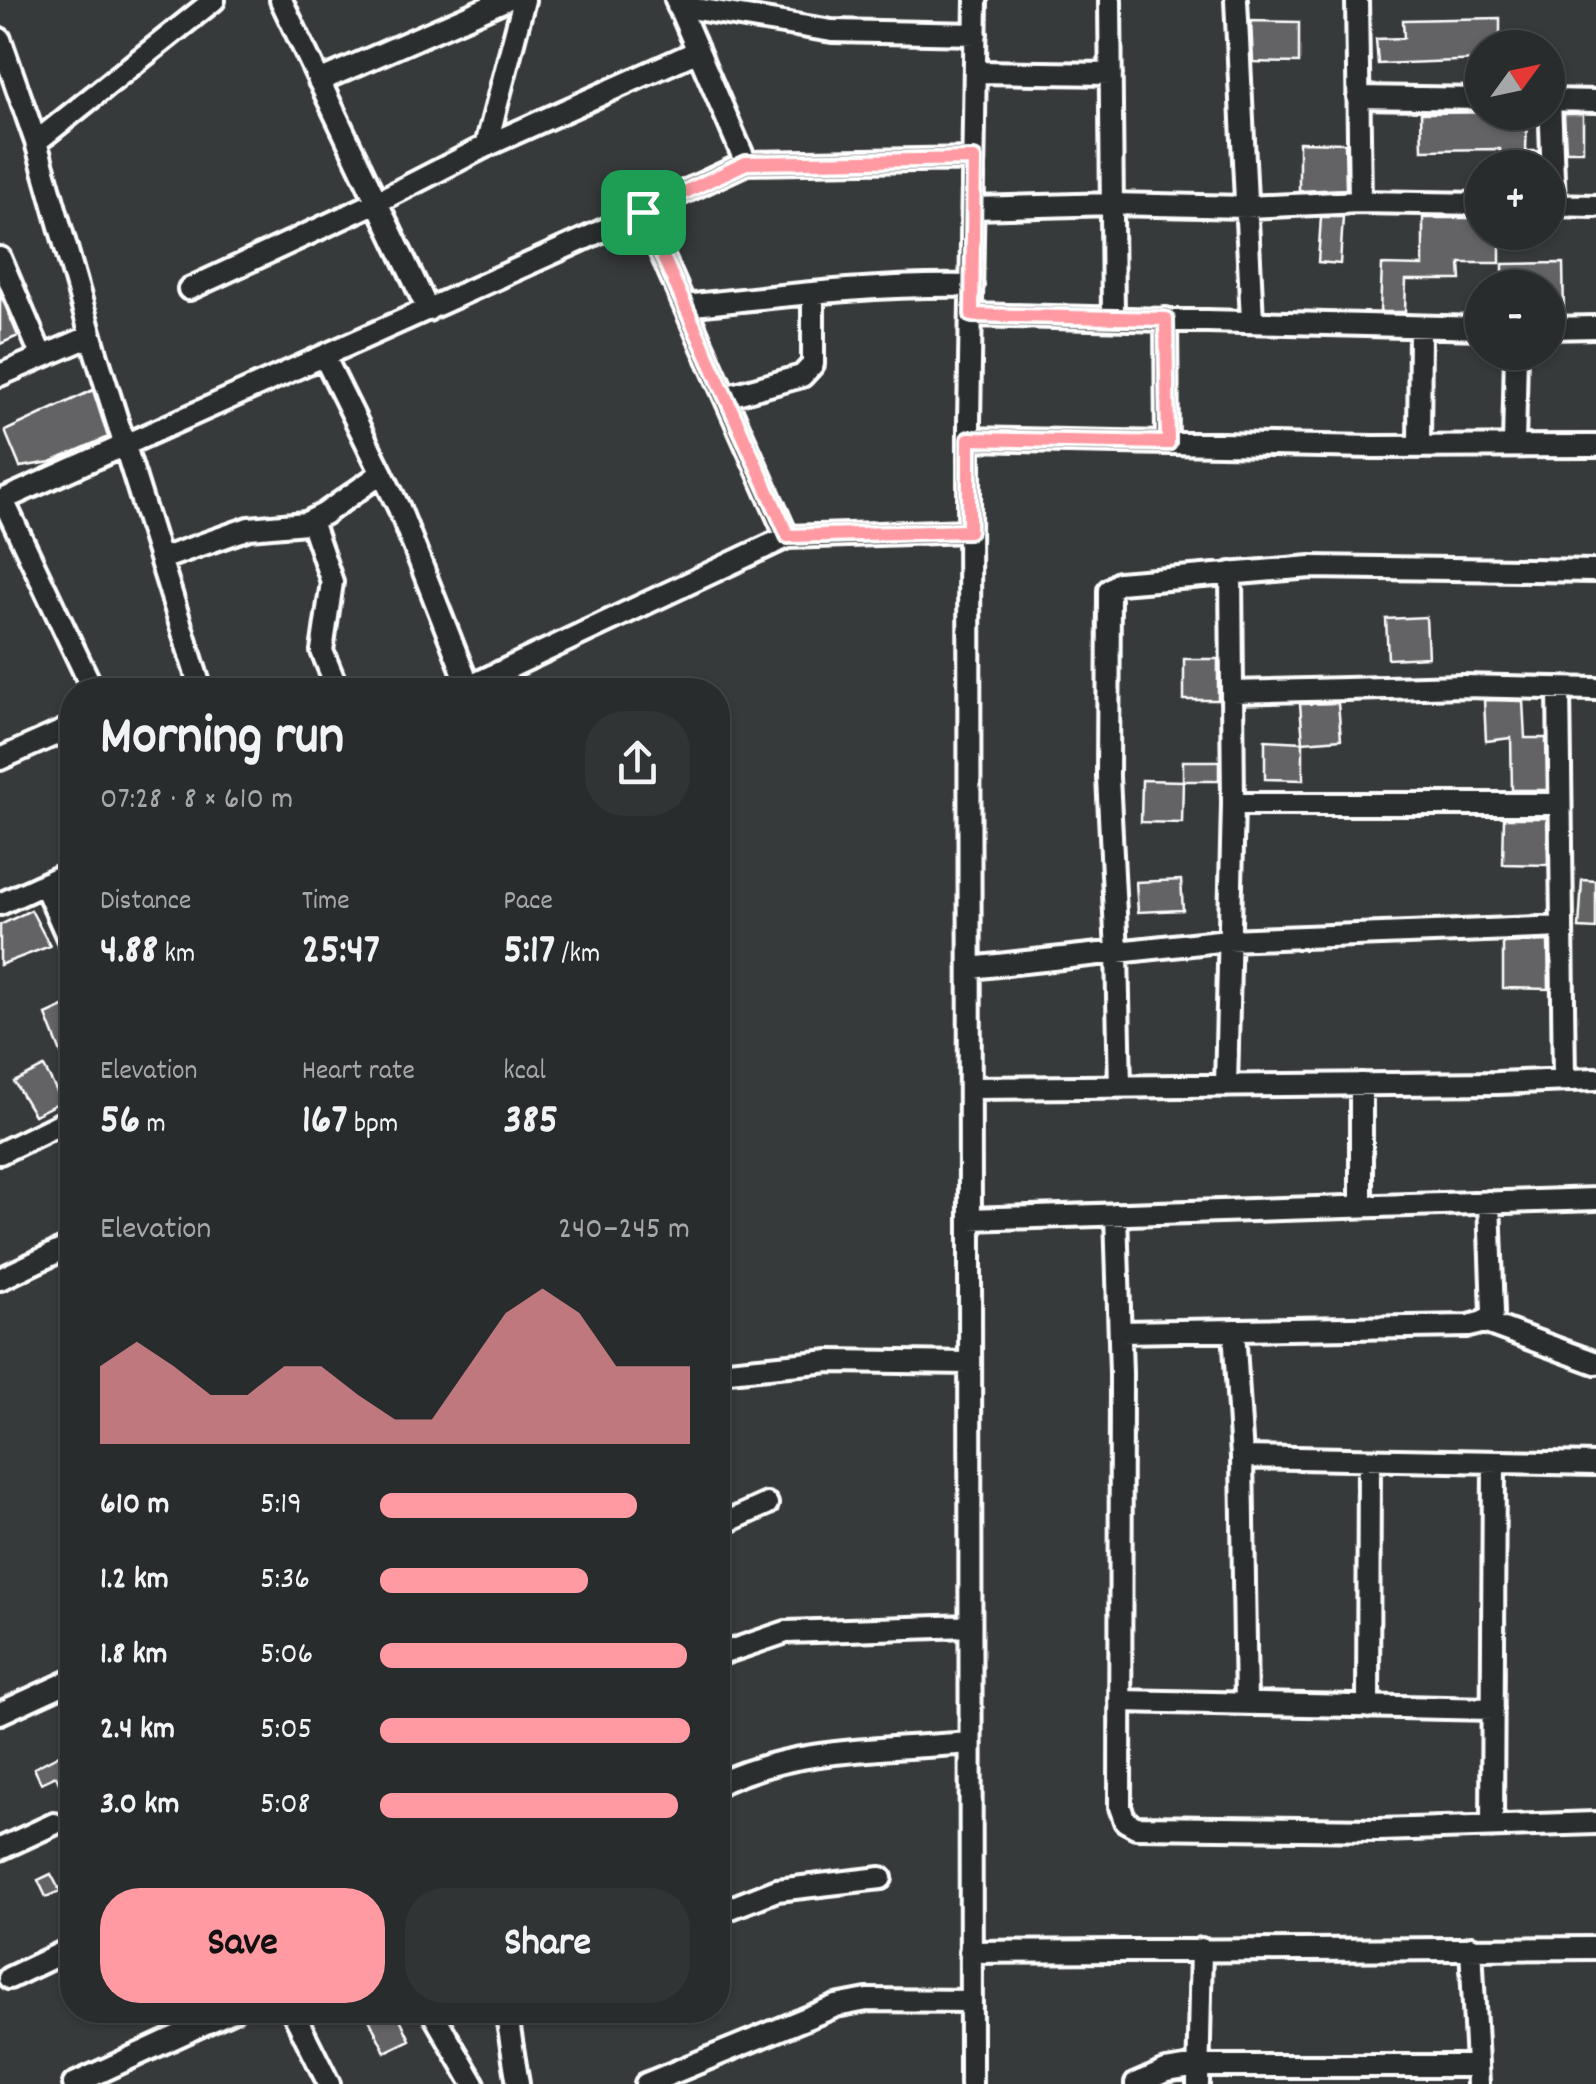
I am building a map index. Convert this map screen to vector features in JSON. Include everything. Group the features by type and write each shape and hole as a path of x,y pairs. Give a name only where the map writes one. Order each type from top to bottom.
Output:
{"street":[{"path":"36,142 214,0"},
{"path":"281,0 428,310"},
{"path":"319,81 504,0"},
{"path":"486,146 524,0"},
{"path":"971,2084 969,439 976,0"},
{"path":"1110,0 1112,318"},
{"path":"1236,0 1252,320"},
{"path":"1357,0 1360,202"},
{"path":"677,3 832,31 976,34"},
{"path":"677,3 746,163"},
{"path":"0,39 10,94 36,142 91,336 198,678"},
{"path":"189,289 377,202 486,146 698,51"},
{"path":"975,72 1111,74"},
{"path":"1358,97 1465,99"},
{"path":"1565,100 1596,101"},
{"path":"87,678 1,500 746,163 974,159"},
{"path":"973,208 1465,204"},
{"path":"1565,205 1596,206"},
{"path":"643,212 788,536"},
{"path":"0,258 42,356"},
{"path":"685,306 922,285 972,286"},
{"path":"725,397 810,371 813,293"},
{"path":"972,315 1465,328"},
{"path":"1166,319 1168,443"},
{"path":"1565,328 1596,328"},
{"path":"1419,447 1420,329"},
{"path":"0,375 91,336"},
{"path":"324,356 431,584 462,678"},
{"path":"1514,446 1516,370"},
{"path":"969,439 1596,446"},
{"path":"160,559 250,528 311,521 382,473"},
{"path":"311,521 332,582 322,651 333,678"},
{"path":"486,678 788,536 969,531"},
{"path":"1120,1087 1118,952 1108,777 1109,590 1118,584 1310,567 1596,571"},
{"path":"1226,1086 1233,804 1231,573"},
{"path":"1233,692 1463,686 1596,689"},
{"path":"1559,688 1564,1080"},
{"path":"0,759 60,732"},
{"path":"1233,804 1560,804"},
{"path":"0,904 60,877"},
{"path":"44,884 60,919"},
{"path":"970,968 1228,940 1562,926"},
{"path":"970,1088 1596,1079"},
{"path":"1361,1084 1362,1206"},
{"path":"0,1154 60,1124"},
{"path":"970,1219 1596,1199"},
{"path":"1120,1332 1470,1326 1484,1322 1492,1313 1489,1202"},
{"path":"1116,1214 1120,1332 1120,1808 1126,1822 1136,1827 1379,1830 1596,1823"},
{"path":"0,1279 60,1251"},
{"path":"1484,1322 1596,1363"},
{"path":"1234,1330 1242,1457 1246,1704"},
{"path":"730,1371 830,1361 970,1363"},
{"path":"1242,1457 1596,1464"},
{"path":"1368,1707 1369,1460"},
{"path":"1492,1826 1494,1462"},
{"path":"730,1521 767,1504"},
{"path":"730,1651 786,1632 969,1626"},
{"path":"0,1713 60,1686"},
{"path":"1120,1702 1493,1709"},
{"path":"730,1778 788,1758 969,1743"},
{"path":"0,1849 54,1824"},
{"path":"730,1909 777,1890 881,1878"},
{"path":"1136,2084 1166,2071 1198,2075 1477,2075 1471,1947"},
{"path":"970,1952 1596,1948"},
{"path":"1198,2075 1201,1950"},
{"path":"9,1978 60,1954"},
{"path":"646,2084 836,2006 867,2000 970,2001"},
{"path":"74,2084 206,2023"},
{"path":"298,2023 329,2084"},
{"path":"439,2023 474,2084"},
{"path":"513,2023 518,2084"}],"building":[{"path":"1500,18 1500,30 1465,30 1465,61 1378,64 1376,39 1404,38 1403,20"},
{"path":"1251,21 1299,22 1299,63 1253,62"},
{"path":"1421,113 1465,113 1465,130 1527,130 1526,150 1422,150"},
{"path":"1565,114 1583,114 1583,151 1566,151"},
{"path":"1299,142 1345,143 1346,189 1299,191"},
{"path":"1321,217 1343,217 1340,264 1318,262"},
{"path":"1423,218 1465,218 1465,250 1500,250 1500,263 1460,263 1461,280 1406,280 1405,312 1380,312 1382,265 1423,266"},
{"path":"1563,263 1563,270 1503,270 1503,264"},
{"path":"0,293 18,336 0,344"},
{"path":"93,390 108,437 51,462 20,467 5,431"},
{"path":"1426,617 1428,657 1388,659 1386,619"},
{"path":"1184,659 1218,659 1218,700 1184,700"},
{"path":"1484,700 1523,701 1525,738 1546,738 1547,790 1512,790 1511,738 1486,741"},
{"path":"1338,703 1341,739 1303,742 1300,704"},
{"path":"1265,740 1303,742 1303,780 1265,779"},
{"path":"1183,761 1219,761 1219,781 1183,781"},
{"path":"1142,780 1183,781 1182,823 1141,822"},
{"path":"1504,818 1547,818 1548,865 1503,864"},
{"path":"1181,880 1183,910 1138,912 1136,882"},
{"path":"1582,880 1596,881 1596,929 1579,928"},
{"path":"31,910 50,946 0,965 0,925"},
{"path":"1548,941 1549,989 1503,988 1503,943"},
{"path":"60,1009 60,1051 46,1015"},
{"path":"44,1067 60,1102 34,1115 14,1082"},
{"path":"60,1755 60,1782 56,1776 41,1783 34,1768"},
{"path":"51,1874 60,1891 46,1897 38,1880"},
{"path":"371,2023 402,2023 410,2040 385,2052"}],"route":[{"path":"974,159 972,315 1166,319 1168,443 969,439 969,531 788,536 643,212 746,163 974,159"}]}
